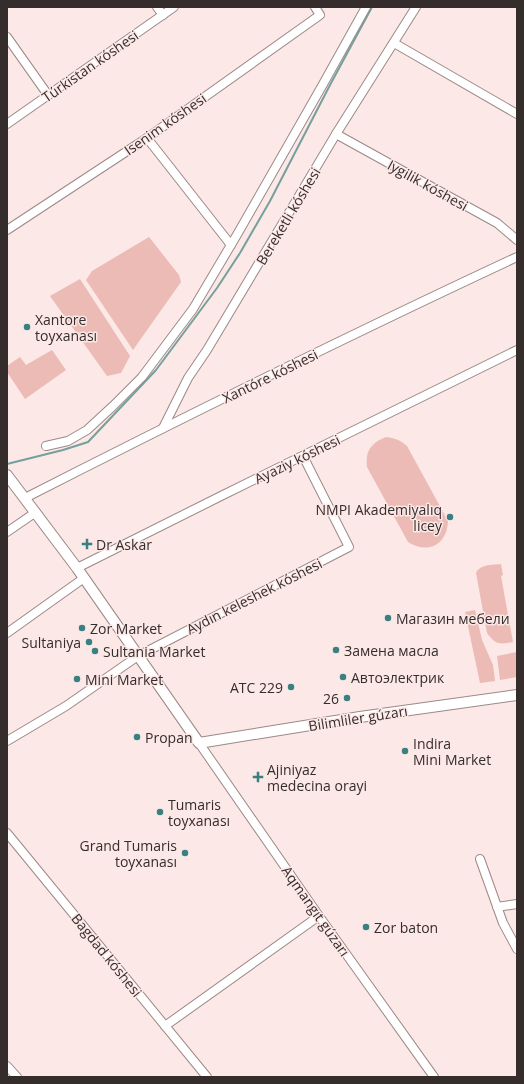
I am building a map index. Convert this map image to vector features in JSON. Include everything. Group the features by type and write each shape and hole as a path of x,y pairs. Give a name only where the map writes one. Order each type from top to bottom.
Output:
{"main road":[{"path":"7,474 77,568 199,743"},
{"name":"Bilimliler gúzarı","path":"199,743 360,717 517,695"}],"street":[{"path":"157,7 163,15"},
{"name":"Túrkistan kóshesi","path":"7,124 174,7"},
{"name":"Isenim kóshesi","path":"7,230 147,138 320,15 315,7"},
{"path":"46,446 68,441 88,430 142,377 193,309 366,7"},
{"name":"Bereketli kóshesi","path":"163,428 188,378 216,337 336,134 416,7"},
{"path":"7,37 48,96"},
{"path":"394,43 517,114"},
{"name":"Iygilik kóshesi","path":"336,134 497,223 517,240"},
{"path":"147,138 231,245"},
{"name":"Xantóre kóshesi","path":"25,498 163,428 426,299 517,257"},
{"name":"Ayaziy kóshesi","path":"77,568 517,350"},
{"name":"Aydın keleshek kóshesi","path":"7,741 66,706 138,656 349,547 303,456"},
{"path":"7,532 36,512"},
{"path":"7,632 84,578"},
{"name":"Aqmangıt gúzarı","path":"199,743 319,916 434,1077"},
{"name":"Bagdad kóshesi","path":"7,833 207,1077"},
{"path":"480,860 503,923 517,949"},
{"path":"497,907 517,904"},
{"path":"165,1026 319,916"},
{"path":"7,1066 15,1077"}],"shaded area":[{"path":"149,237 179,275 181,282 133,350 86,280 92,271"},
{"path":"80,279 130,356 121,373 107,376 50,296"},
{"path":"52,350 66,370 25,399 7,372 7,366 20,357 26,365"},
{"path":"386,437 402,442 407,446 448,521 444,536 436,545 423,547 416,546 408,542 367,467 367,456 370,448 376,442"},
{"path":"501,564 503,575 501,576 513,642 498,643 487,633 476,573 483,566"},
{"path":"475,610 482,640 493,665 495,681 480,683 465,612"},
{"path":"517,652 517,677 500,680 497,656"}],"waterway":[{"path":"7,464 88,442 156,370 217,288 240,253 270,201 372,7"}],"place":[{"name":"Xantore toyxanası","path":"27,327"},
{"name":"NMPI Akademiyalıq licey","path":"450,517"},
{"name":"Dr Askar","path":"87,544"},
{"name":"Магазин мебели","path":"388,618"},
{"name":"Zor Market","path":"82,628"},
{"name":"Sultaniya","path":"89,642"},
{"name":"Замена масла","path":"336,650"},
{"name":"Sultania Market","path":"95,651"},
{"name":"Автоэлектрик","path":"343,677"},
{"name":"Mini Market","path":"77,679"},
{"name":"АТС 229","path":"291,687"},
{"name":"26","path":"347,698"},
{"name":"Propan","path":"137,737"},
{"name":"Indira Mini Market","path":"405,751"},
{"name":"Ajiniyaz medecina orayi","path":"258,777"},
{"name":"Tumaris toyxanası","path":"160,812"},
{"name":"Grand Tumaris toyxanası","path":"185,853"},
{"name":"Zor baton","path":"366,927"}]}
